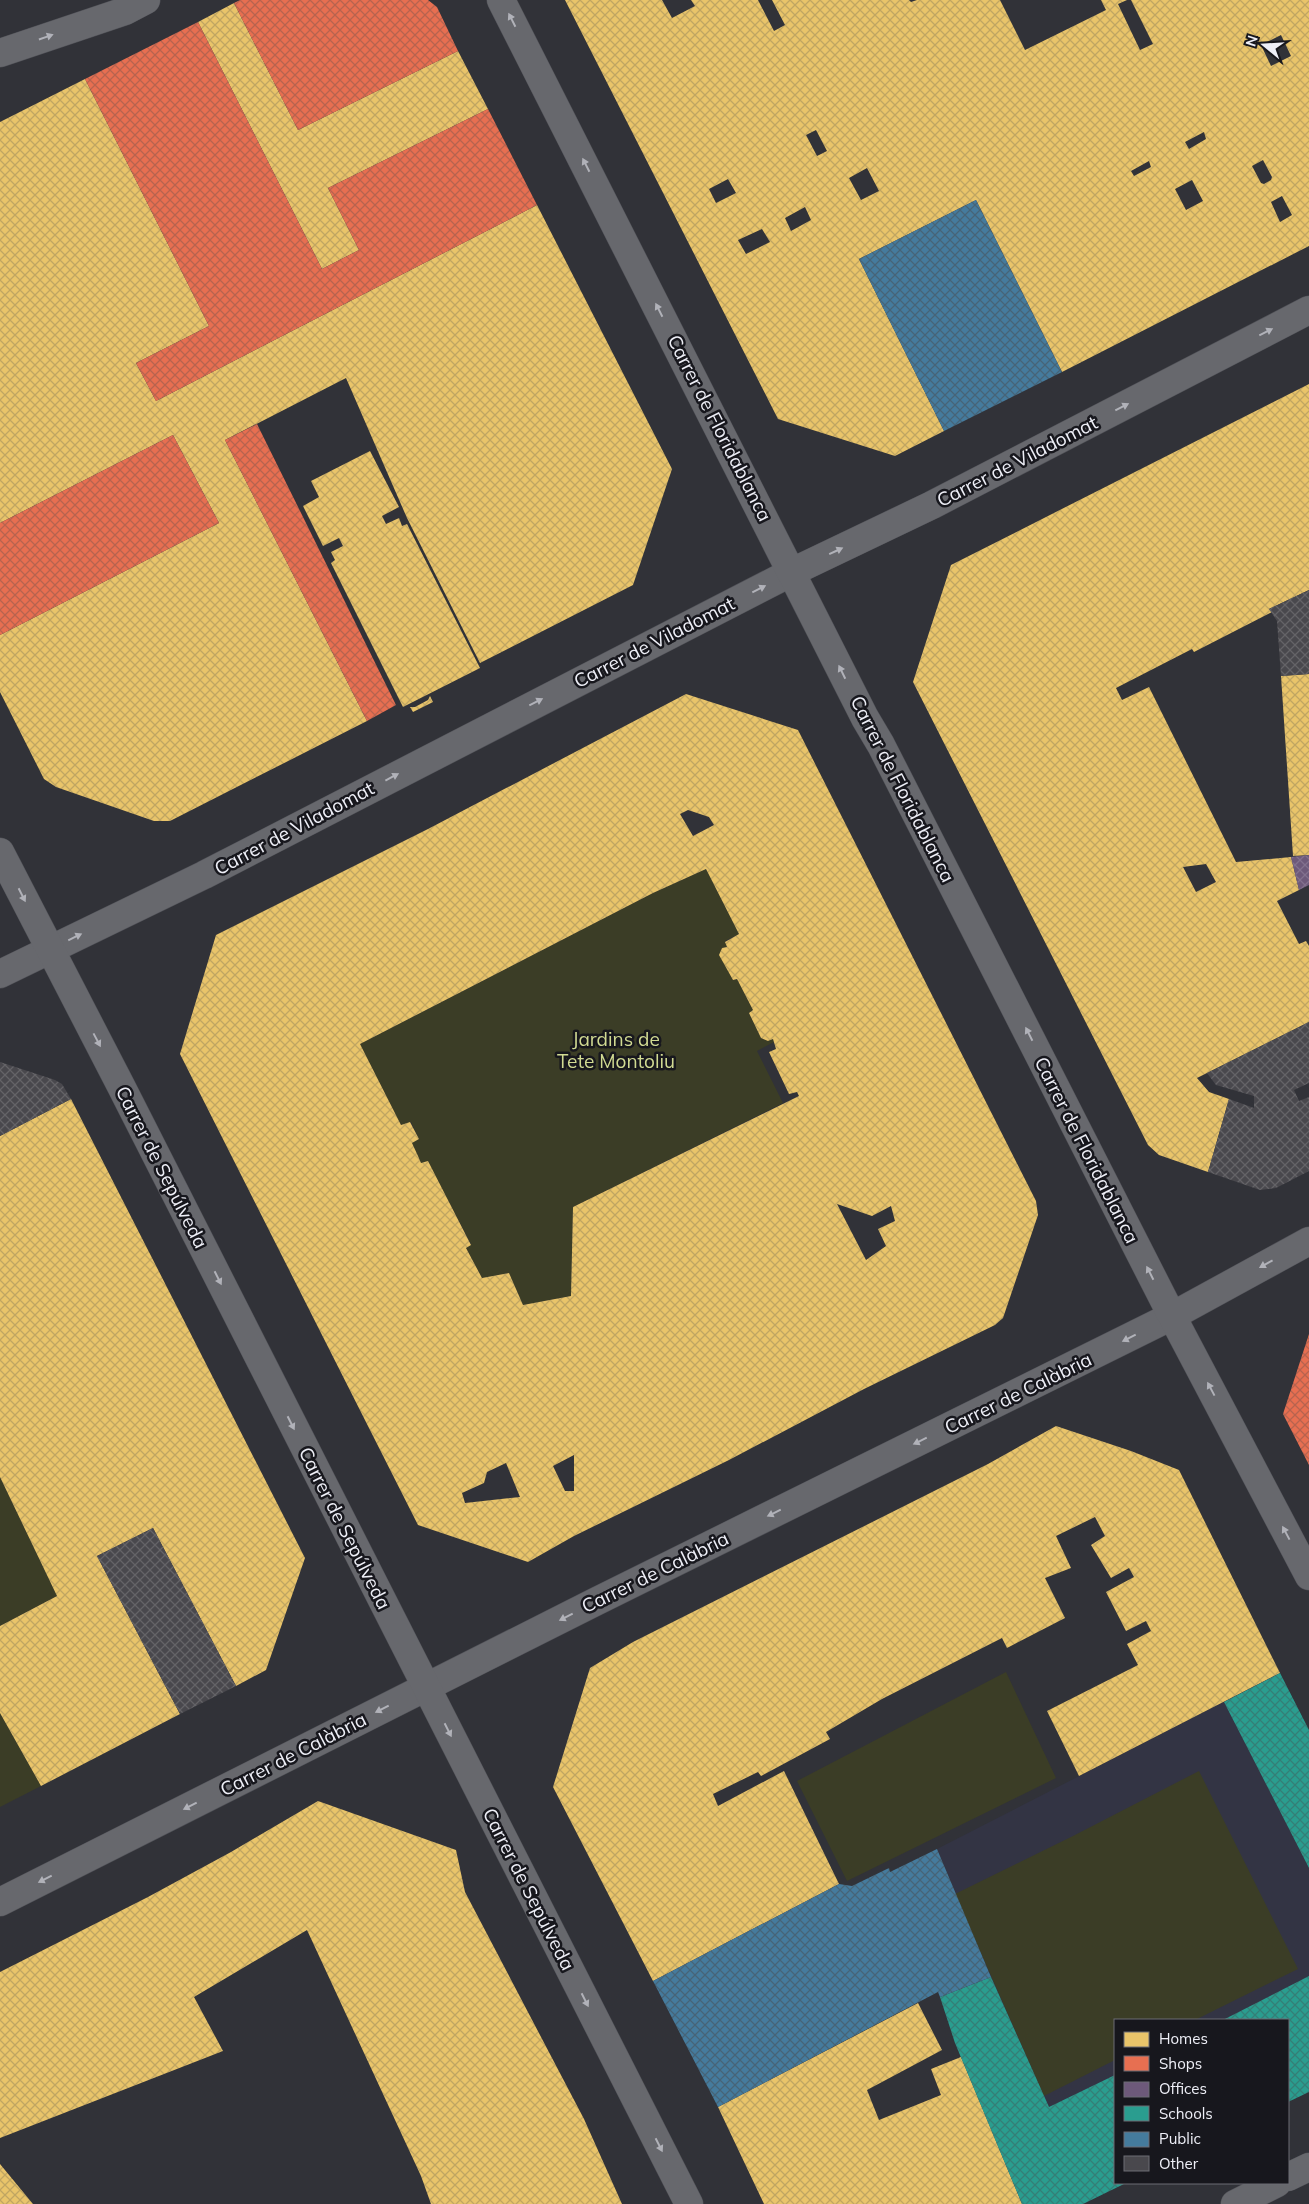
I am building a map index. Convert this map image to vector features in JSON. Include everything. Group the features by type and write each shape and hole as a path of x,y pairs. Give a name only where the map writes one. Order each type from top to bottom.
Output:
{"street":[{"path":"0,53 125,11 146,0"},
{"name":"Carrer de Floridablanca","path":"502,0 1172,1316 1309,1576"},
{"name":"Carrer de Viladomat","path":"0,974 204,875 792,572 932,506 1309,310"},
{"name":"Carrer de Sepúlveda","path":"0,852 689,2204"},
{"name":"Carrer de Calàbria","path":"0,1902 426,1687 1172,1316 1309,1242"},
{"path":"1289,2177 1309,2167"},
{"path":"1235,2204 1275,2184"}],"shaded area":[{"path":"1280,1673 1309,1730 1309,2092 1289,2102 1289,2019 1114,2019 1114,2184 1124,2184 1083,2204 1022,2204 955,2043 940,1997 991,1976 937,1849"}],"green space":[{"name":"Jardins de Tete Montoliu","path":"706,869 739,934 725,941 727,947 722,948 720,955 733,980 737,979 753,1010 749,1013 761,1038 768,1041 773,1039 774,1042 757,1051 783,1103 573,1207 571,1296 523,1305 509,1273 482,1278 466,1248 471,1244 428,1162 421,1163 412,1143 419,1139 411,1122 401,1125 360,1044 653,893"},
{"path":"0,1477 57,1596 0,1626"},
{"path":"1006,1672 1056,1778 847,1881 797,1781"},
{"path":"0,1713 41,1786 0,1807"},
{"path":"1199,1771 1298,1969 1197,2019 1114,2019 1114,2061 1044,2096 955,1894"}],"building: Homes":[{"path":"565,0 662,0 672,18 695,6 691,0 758,0 774,31 785,25 772,0 909,0 911,2 917,0 1000,0 1025,50 1106,10 1101,0 1127,0 1118,4 1140,50 1153,44 1131,0 1309,0 1309,246 1062,372 976,200 859,259 944,431 895,456 778,419","holes":["1281,35 1291,56 1271,66 1261,45","816,130 827,151 817,156 806,135","1204,132 1206,139 1189,149 1185,142","1263,160 1272,177 1271,180 1264,184 1261,183 1252,166","1149,161 1151,167 1134,176 1131,171","867,168 879,191 861,200 849,178","728,179 736,193 716,203 709,189","1192,180 1203,201 1186,210 1175,189","1282,196 1292,215 1280,222 1271,202","805,207 811,220 791,231 785,218","762,229 770,242 746,254 738,240"]},
{"path":"234,3 298,130 458,51 488,109 328,188 359,250 322,269 198,22"},
{"path":"85,79 209,326 136,363 156,401 537,205 672,469 633,585 480,663 407,518 346,378 225,440 367,721 170,821 154,821 56,787 44,779 0,692 0,635 219,523 173,435 0,523 0,122"},
{"path":"1309,384 1309,590 1269,609 1272,612 1194,652 1192,649 1116,688 1122,700 1149,687 1236,862 1291,857 1299,890 1277,901 1299,944 1306,941 1309,946 1309,1022 1197,1078 1209,1092 1229,1099 1208,1172 1159,1155 1148,1145 913,682 951,565","holes":["1206,864 1216,882 1196,892 1183,867"]},
{"path":"370,451 399,507 382,516 386,524 399,518 402,526 407,524 480,668 403,707 331,563 335,560 331,552 343,546 339,538 323,546 303,506 319,497 311,481"},
{"path":"1309,674 1309,855 1293,856 1281,676"},
{"path":"686,694 798,730 1036,1201 1038,1215 1003,1318 995,1325 864,1389 729,1460 574,1536 528,1562 418,1525 180,1054 216,935 428,829","holes":["688,810 709,817 714,825 693,836 680,814","706,869 739,934 725,942 727,947 722,948 719,955 733,980 737,979 753,1010 749,1013 761,1038 768,1041 773,1039 776,1049 769,1052 789,1094 797,1092 799,1096 573,1207 571,1296 523,1305 509,1273 482,1278 466,1248 471,1245 428,1161 421,1163 412,1143 419,1139 410,1122 401,1125 360,1044 653,893","837,1204 872,1216 891,1206 895,1221 878,1229 886,1246 866,1260","574,1455 574,1491 565,1491 553,1466","506,1463 520,1497 465,1503 462,1493 484,1483 487,1472"]},
{"path":"430,696 433,702 413,712 410,707 415,707 428,700"},
{"path":"71,1099 305,1558 266,1670 236,1686 153,1528 97,1556 180,1714 41,1786 0,1713 0,1626 57,1596 0,1477 0,1136"},
{"path":"1056,1426 1131,1451 1179,1470 1280,1673 1079,1776 1047,1711 1138,1665 1127,1644 1151,1631 1146,1621 1126,1631 1106,1592 1134,1577 1129,1568 1111,1578 1091,1545 1105,1536 1095,1517 1056,1536 1071,1568 1045,1578 1065,1618 1007,1648 1002,1638 882,1699 826,1732 830,1739 761,1776 758,1772 713,1794 718,1806 784,1771 839,1884 653,1981 553,1787 590,1668 633,1642 988,1464"},
{"path":"318,1801 456,1850 465,1892 584,2119 622,2204 431,2204 421,2176 307,1930 194,1997 223,2051 0,2138 0,1972 148,1897 231,1852"},
{"path":"918,2003 942,2050 867,2090 879,2120 941,2095 931,2069 961,2057 1022,2204 764,2204 718,2107"},
{"path":"0,2164 33,2204 0,2204"}],"building: Shops":[{"path":"240,0 428,0 437,7 458,51 298,130 234,3"},
{"path":"198,22 322,269 359,250 328,188 488,109 537,205 156,401 136,363 209,326 85,79"},
{"path":"257,424 396,705 367,721 225,440"},
{"path":"173,435 219,523 0,635 0,523"},
{"path":"1309,1334 1309,1465 1283,1414"}],"building: Offices":[{"path":"1309,855 1309,885 1299,890 1291,857"}],"building: Schools":[{"path":"1280,1673 1309,1730 1309,1868 1224,1702"},
{"path":"1309,1976 1309,2092 1289,2102 1289,2019 1225,2019"},
{"path":"991,1977 1049,2107 1114,2075 1114,2184 1124,2184 1083,2204 1022,2204 955,2043 940,1997"}],"building: Public":[{"path":"976,200 1062,372 944,431 859,259"},
{"path":"937,1849 991,1977 940,1997 938,1992 718,2107 653,1981 839,1884 852,1886 889,1868 890,1872"}],"building: Other":[{"path":"1309,590 1309,674 1281,676 1277,621 1269,609"},
{"path":"1309,1022 1309,1083 1294,1090 1299,1101 1309,1097 1309,1171 1276,1188 1260,1190 1208,1172 1229,1099 1254,1108 1254,1096 1216,1085 1207,1073"},
{"path":"0,1062 55,1080 62,1084 71,1099 0,1136"},
{"path":"153,1528 236,1686 180,1714 97,1556"}]}
